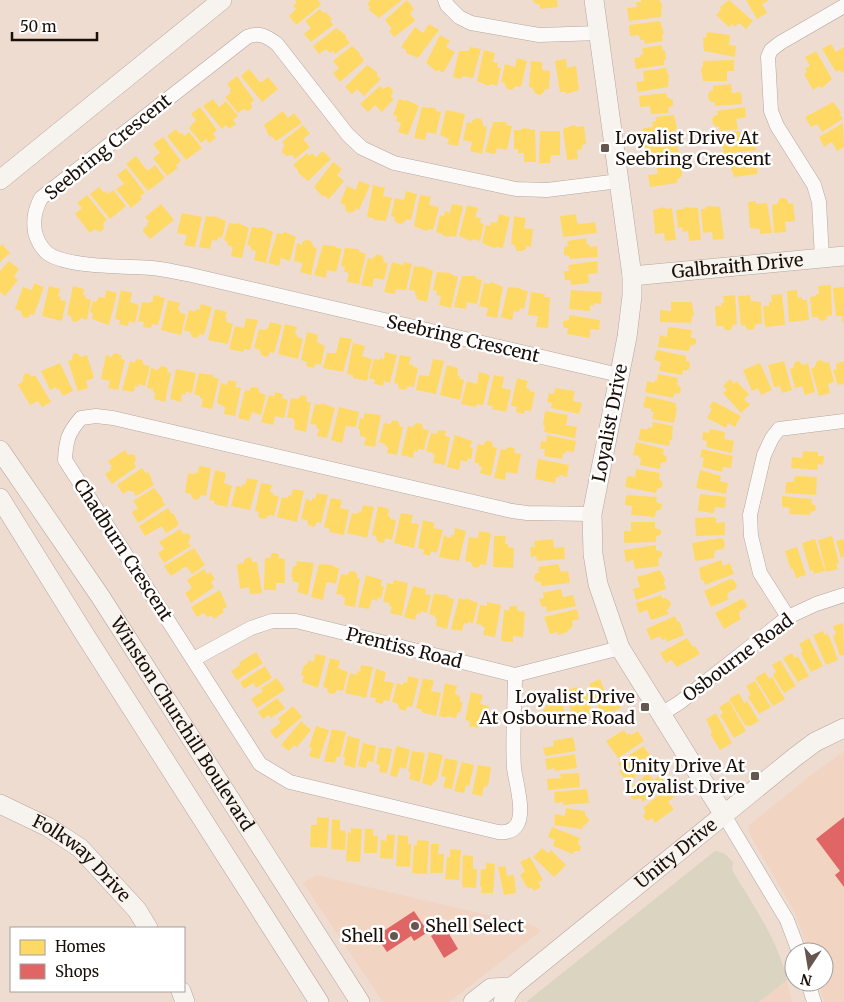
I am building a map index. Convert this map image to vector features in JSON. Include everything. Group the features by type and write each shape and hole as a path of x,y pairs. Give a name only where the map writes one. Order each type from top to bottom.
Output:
{"street":[{"path":"0,180 222,0"},
{"path":"445,0 459,17 471,23 539,35 598,33"},
{"name":"Loyalist Drive","path":"594,0 632,276 632,296 627,337 592,514 593,554 598,584 620,648 724,815"},
{"path":"822,258 819,202 814,185 777,126 771,111 768,58 771,50 780,43 844,6"},
{"name":"Seebring Crescent","path":"619,181 534,191 394,162 381,157 362,148 348,134 277,44 268,37 255,34 246,37 41,198 33,223 37,240 46,253 59,259 74,262 153,268 186,274 619,375"},
{"name":"Galbraith Drive","path":"632,276 844,256"},
{"name":"Chadburn Crescent","path":"515,675 514,767 519,818 514,828 502,833 290,782 278,776 260,764 65,460 66,443 71,429 81,418 96,416 113,418 512,511 592,514"},
{"path":"788,617 760,574 751,536 750,515 764,456 772,438 779,429 844,421"},
{"name":"Winston Churchill Boulevard","path":"0,450 105,604 360,1002"},
{"name":"Winston Churchill Boulevard","path":"0,498 319,1002"},
{"name":"Osbourne Road","path":"661,714 679,703 788,617 816,604 844,595"},
{"name":"Prentiss Road","path":"194,659 251,628 272,621 296,621 515,675 620,648"},
{"name":"Unity Drive","path":"473,1002 491,988 507,994 746,796 815,742 844,728"},
{"name":"Folkway Drive","path":"0,804 48,827 80,848 137,910 147,927"},
{"path":"724,815 788,920 796,942"}],"shaded area":[{"path":"844,751 844,1002 824,1002 821,992 834,992 834,942 805,942 795,913 751,837 748,826"},
{"path":"715,851 724,853 733,862 732,870 771,937 784,969 784,982 759,1002 526,1002"},
{"path":"317,875 535,926 541,931 449,1002 383,1002 303,883"},
{"path":"784,982 784,992 790,992 792,1002 759,1002"}],"building: Homes":[{"path":"295,0 318,0 321,5 296,25 289,16 296,9 293,5 297,3"},
{"path":"371,0 402,0 379,18 369,10 370,7 367,3"},
{"path":"407,0 414,9 410,13 415,21 394,37 389,31 392,29 385,20"},
{"path":"533,0 557,0 558,7 540,9 540,5 534,3"},
{"path":"641,0 659,0 662,4 661,17 629,21 627,8 637,7 636,2 641,2"},
{"path":"729,0 753,21 746,29 739,23 735,27 732,24 729,27 716,15 721,10 720,7"},
{"path":"746,0 769,0 762,4 767,13 757,19"},
{"path":"320,9 324,13 326,12 332,19 330,20 333,25 311,42 304,34 311,28 305,21"},
{"path":"660,21 664,33 662,35 663,41 645,44 644,40 640,40 639,35 630,36 629,25"},
{"path":"429,24 439,30 418,58 406,53 406,50 401,47 415,27 423,33"},
{"path":"336,28 346,35 350,43 335,54 333,51 330,53 326,49 319,54 313,46"},
{"path":"707,32 730,35 729,45 736,46 735,57 704,51 703,38 706,37"},
{"path":"440,35 450,41 446,47 455,52 443,73 439,70 436,71 426,63"},
{"path":"831,44 836,52 844,47 844,73 839,70 836,72 822,49"},
{"path":"662,45 662,50 665,50 666,60 664,60 664,65 636,69 634,58 641,57 640,55 643,54 642,48"},
{"path":"352,46 358,51 364,61 340,82 333,73 339,68 333,61"},
{"path":"470,47 481,49 473,78 462,76 461,79 453,77 459,51 469,51"},
{"path":"484,50 495,53 493,62 498,63 497,67 501,68 497,86 491,84 488,86 477,81"},
{"path":"816,51 832,79 822,88 819,86 813,90 804,74 807,72 805,68 810,66 805,57"},
{"path":"517,58 527,61 521,87 516,86 512,90 507,89 505,83 501,82 505,64 515,67"},
{"path":"566,59 567,68 576,66 579,90 567,94 560,92 555,61"},
{"path":"734,60 734,71 727,71 727,81 703,81 701,69 703,61"},
{"path":"531,61 542,62 542,70 550,71 549,89 545,89 541,95 536,94 533,88 529,87"},
{"path":"367,65 377,72 377,76 381,79 364,96 357,89 352,94 345,87"},
{"path":"666,68 669,75 668,87 638,92 636,82 644,81 643,71"},
{"path":"249,69 259,81 262,82 268,77 278,89 262,102 241,76"},
{"path":"237,76 254,100 251,103 252,108 248,111 243,109 238,113 225,97 231,93 229,91 231,89 227,84"},
{"path":"731,84 732,93 741,92 742,104 715,106 715,102 709,100 708,95 710,91 713,91 713,86"},
{"path":"380,86 383,89 389,86 393,90 391,97 394,99 382,112 375,105 368,112 360,104"},
{"path":"666,93 667,97 673,100 673,105 668,108 669,113 651,114 650,106 640,107 639,96"},
{"path":"213,99 219,107 226,101 238,116 233,120 236,124 229,129 226,125 222,129 203,106"},
{"path":"399,99 407,100 419,106 408,135 398,132 401,123 396,121 397,116 393,115"},
{"path":"833,102 841,112 840,115 843,119 822,132 817,124 811,127 805,117"},
{"path":"200,107 217,130 213,134 216,138 209,143 206,139 201,143 189,128 196,120 191,114"},
{"path":"422,107 435,108 436,111 441,112 436,134 427,132 425,140 414,138"},
{"path":"745,107 746,117 736,119 738,129 720,131 719,126 717,127 713,124 712,119 715,115 718,115 717,111"},
{"path":"446,110 465,114 458,146 447,144 449,139 440,135"},
{"path":"283,111 288,118 294,113 302,123 276,141 269,136 264,125"},
{"path":"674,115 677,128 675,130 676,136 644,140 643,128 653,127 652,122 656,121 656,117"},
{"path":"477,118 481,119 483,126 487,127 482,154 470,151 472,142 463,140 467,122 472,123"},
{"path":"493,122 506,122 507,125 512,126 507,150 497,148 495,154 485,152"},
{"path":"843,123 844,147 837,151 832,142 824,147 819,137"},
{"path":"303,125 310,134 303,139 310,147 295,159 292,155 286,156 282,152 285,146 282,142"},
{"path":"574,125 577,127 584,126 586,144 582,145 582,149 577,150 578,159 567,160 563,129"},
{"path":"523,128 535,130 536,162 524,162 524,153 518,153 518,149 514,149 514,130 521,130"},
{"path":"176,129 184,136 189,132 202,148 186,160 167,136"},
{"path":"540,131 560,131 560,155 551,155 550,163 539,163"},
{"path":"740,131 740,135 744,135 745,140 755,139 756,150 724,154 721,142 722,133"},
{"path":"163,137 181,161 176,165 178,168 167,176 153,158 160,153 153,144"},
{"path":"675,141 679,152 677,160 654,162 653,153 645,154 644,144"},
{"path":"323,151 331,159 308,181 298,173 298,170 293,165 307,153 309,156 312,153 316,157"},
{"path":"763,152 764,164 756,164 758,174 734,177 731,170 732,157"},
{"path":"136,156 146,169 149,170 155,165 165,178 148,191 126,164"},
{"path":"333,162 342,169 337,175 344,181 329,199 322,196 314,187"},
{"path":"675,163 676,167 682,170 682,175 677,179 677,183 650,187 648,175 658,174 656,165"},
{"path":"126,168 145,193 140,196 142,199 131,208 116,189 124,184 117,175"},
{"path":"359,181 370,185 359,210 356,208 355,211 350,213 346,211 345,205 340,203 347,186 356,190"},
{"path":"373,185 385,188 383,196 392,198 386,221 367,217"},
{"path":"99,187 104,193 106,191 108,194 113,190 126,206 110,219 90,194"},
{"path":"406,191 417,194 411,220 407,219 402,224 397,223 394,219 395,217 391,216 395,198 404,200"},
{"path":"87,195 107,220 103,223 104,229 100,232 95,229 90,233 75,214 82,208 77,203"},
{"path":"420,195 431,197 429,205 439,207 433,230 429,229 426,231 414,226"},
{"path":"780,198 785,198 788,204 793,203 795,221 785,222 786,232 774,233 772,205 777,204"},
{"path":"756,201 756,204 767,203 772,233 760,234 760,229 750,228 748,202"},
{"path":"161,204 174,220 150,239 142,230 149,222 145,217"},
{"path":"452,204 463,206 456,237 448,237 436,232 440,215 444,216 445,211 450,213"},
{"path":"467,205 478,208 475,217 481,218 480,223 484,224 480,241 474,239 471,241 459,236"},
{"path":"707,206 720,207 724,239 713,240 712,232 703,233 701,209 705,209"},
{"path":"664,207 667,209 672,208 676,240 665,241 664,233 655,234 653,210"},
{"path":"685,207 698,208 701,240 689,241 688,231 683,232 682,227 678,228 676,210"},
{"path":"182,213 202,217 195,247 184,245 187,235 177,233"},
{"path":"499,214 510,217 503,248 494,248 482,243 486,225 490,226 491,222 497,223"},
{"path":"576,214 579,224 595,222 597,233 563,237 560,216"},
{"path":"206,216 214,216 226,221 222,238 218,237 217,241 212,240 210,249 199,247"},
{"path":"514,216 526,218 524,228 533,229 531,247 526,246 526,249 522,251 517,251 515,245 511,244"},
{"path":"229,223 238,223 249,228 242,258 231,256 233,247 227,245 228,242 224,240"},
{"path":"252,227 262,227 273,232 266,263 254,260 256,251 251,250 251,246 247,245"},
{"path":"285,232 296,237 290,261 281,258 279,266 268,263 277,233 282,234"},
{"path":"586,238 587,245 589,244 590,247 597,246 598,257 570,259 569,256 564,255 564,247 568,246 567,241"},
{"path":"306,240 311,241 313,247 317,248 311,275 300,272 303,263 294,261 297,243 302,245 302,242"},
{"path":"2,244 10,253 0,262 0,246"},
{"path":"323,245 342,249 336,272 327,270 326,278 314,275"},
{"path":"345,248 358,249 366,254 359,284 347,282 349,273 344,272 345,267 341,266"},
{"path":"377,254 382,256 383,262 388,263 384,280 374,278 372,287 361,285 368,258 372,259"},
{"path":"9,261 19,269 14,276 18,280 5,296 0,292 0,271"},
{"path":"597,261 598,273 588,274 589,283 571,285 570,280 565,280 564,271 569,271 568,265"},
{"path":"392,262 403,265 404,262 412,264 406,290 396,289 395,294 384,292"},
{"path":"414,266 422,266 433,271 427,302 416,299 415,291 409,290"},
{"path":"437,272 451,273 458,277 451,308 439,305 441,296 436,295 437,291 433,290"},
{"path":"462,276 475,276 477,279 482,280 477,304 467,302 466,309 454,307"},
{"path":"492,282 503,287 497,318 486,316 488,308 479,306 484,283 489,284"},
{"path":"34,283 44,287 34,315 30,314 26,318 22,316 21,311 15,309 23,287 32,290"},
{"path":"831,285 832,315 827,316 826,320 820,321 818,317 812,317 810,297 819,294 818,286"},
{"path":"49,286 60,289 58,296 61,297 60,300 66,301 62,321 42,316"},
{"path":"73,286 84,289 83,295 91,300 87,320 81,318 77,322 72,321 71,316 67,315"},
{"path":"508,287 528,291 524,309 520,308 519,312 514,311 512,320 501,317"},
{"path":"844,287 843,323 842,316 836,316 833,288"},
{"path":"106,290 117,293 109,325 92,319 93,313 90,312 93,301 96,302 99,297 105,298"},
{"path":"121,290 132,293 130,302 139,305 135,323 129,321 128,326 119,324 120,320 115,319"},
{"path":"571,290 602,292 601,304 594,303 594,306 590,305 590,311 569,309"},
{"path":"797,290 798,298 802,297 802,300 807,300 809,320 789,322 787,291"},
{"path":"531,292 545,294 544,297 550,297 548,328 536,327 538,316 528,315"},
{"path":"782,294 785,325 765,327 763,306 769,306 769,302 772,302 771,295"},
{"path":"154,295 165,298 158,325 152,324 151,328 143,327 144,322 138,321 142,302 152,302"},
{"path":"735,295 737,324 733,325 731,330 725,330 723,326 716,326 715,306 721,306 721,303 724,303 723,296"},
{"path":"750,295 751,301 761,302 762,324 756,324 754,329 749,330 746,328 746,325 741,326 738,296"},
{"path":"168,300 180,303 178,310 180,310 180,313 186,314 181,335 161,330"},
{"path":"671,302 692,302 694,316 692,316 691,323 660,322 660,310 671,311"},
{"path":"201,304 212,307 204,335 200,334 197,338 192,337 190,332 184,330 189,310 195,312 196,309 199,310"},
{"path":"215,309 227,312 226,322 233,324 228,344 208,340"},
{"path":"569,315 600,320 599,330 590,329 590,338 567,334 568,328 564,328 563,321 569,320"},
{"path":"246,318 258,320 250,350 244,349 243,352 229,349 235,326 244,328"},
{"path":"270,322 282,325 274,353 270,352 266,357 261,355 260,350 254,348 259,329 268,329"},
{"path":"285,324 297,327 295,334 303,339 298,359 278,354"},
{"path":"668,327 692,330 691,337 696,339 696,344 690,346 689,351 658,347 660,335 667,337"},
{"path":"307,332 318,335 317,342 325,346 321,365 315,364 314,368 306,366 307,362 301,360"},
{"path":"340,337 352,339 343,372 323,368 327,353 336,353"},
{"path":"353,343 365,346 362,356 372,359 367,381 353,378 353,375 347,374"},
{"path":"657,350 686,356 686,361 689,361 690,365 689,369 683,370 682,375 659,371 661,362 654,360"},
{"path":"385,352 397,355 390,383 384,381 383,386 374,384 375,380 369,378 374,359 384,359"},
{"path":"77,353 81,357 87,355 94,378 86,381 88,388 78,391 68,361 72,360 73,354"},
{"path":"116,353 122,356 121,359 125,360 118,390 108,388 110,381 101,379 106,355 112,357"},
{"path":"400,355 411,357 409,364 418,368 414,387 408,386 404,390 399,389 398,384 394,383"},
{"path":"137,359 142,360 144,365 150,366 145,386 139,384 138,387 135,386 134,392 122,390 130,361 134,363"},
{"path":"433,359 444,361 436,394 416,390 419,375 429,376"},
{"path":"821,360 826,363 829,362 834,382 828,384 830,393 819,396 811,368 815,367 817,361"},
{"path":"784,361 792,390 782,393 780,386 774,387 768,365"},
{"path":"799,361 803,365 808,363 815,392 805,395 802,386 795,388 790,369 793,368 795,362"},
{"path":"844,361 844,384 838,385 833,370 837,369 836,364"},
{"path":"60,363 73,391 63,396 56,387 50,390 41,371"},
{"path":"760,363 772,390 761,395 758,388 752,391 743,370"},
{"path":"447,365 458,368 457,375 464,380 460,400 440,395"},
{"path":"161,366 166,367 168,369 167,372 171,373 165,402 154,399 155,393 153,389 147,388 151,368 157,370"},
{"path":"176,369 196,373 192,393 186,392 185,395 182,394 181,402 170,399"},
{"path":"479,372 490,375 483,405 477,404 476,407 461,404 467,381 477,384"},
{"path":"26,373 30,374 31,377 35,375 51,402 42,407 38,401 30,405 18,385 23,381 23,376"},
{"path":"199,373 214,375 213,377 219,379 212,409 201,407 203,399 194,394"},
{"path":"658,374 678,378 677,384 681,388 680,393 674,394 673,398 645,392 647,381 654,383 655,380 657,381"},
{"path":"494,375 504,377 502,388 511,390 506,412 492,409 493,406 487,405"},
{"path":"517,378 528,381 526,388 530,389 529,391 535,392 531,411 525,410 524,414 516,412 517,407 511,406"},
{"path":"730,379 734,384 736,381 749,394 744,399 750,405 741,413 723,393 727,390 723,386"},
{"path":"228,380 237,382 235,387 241,388 235,416 224,414 225,407 217,403 221,383 227,385"},
{"path":"250,388 258,388 260,393 266,395 261,415 252,412 249,421 238,418 245,390 249,391"},
{"path":"555,388 575,391 573,401 582,403 579,414 551,408 552,403 547,402 549,393 554,394"},
{"path":"275,392 283,394 282,398 288,400 284,418 275,416 273,425 261,422 269,395 275,396"},
{"path":"301,395 306,396 307,402 311,402 306,432 294,429 294,419 287,417 291,398 298,399"},
{"path":"646,396 676,403 674,423 652,419 654,412 643,407"},
{"path":"713,401 741,416 735,427 728,423 726,428 707,418 712,409 709,407"},
{"path":"321,403 335,408 327,438 317,436 319,429 316,428 317,425 310,424 315,404 321,405"},
{"path":"339,407 359,412 356,427 346,426 342,443 331,440"},
{"path":"545,411 568,415 566,425 577,427 575,438 544,432"},
{"path":"365,413 381,415 375,447 364,445 366,437 360,436 360,430 358,429 360,418 363,419"},
{"path":"393,420 398,421 400,427 403,427 397,455 387,453 388,447 379,442 384,423 390,424"},
{"path":"653,422 673,426 672,440 670,440 669,446 638,440 641,428 647,430 648,427 652,428"},
{"path":"416,423 422,424 423,429 429,430 424,450 418,449 417,452 414,451 413,458 401,455 408,426 413,427"},
{"path":"710,429 725,432 724,439 734,441 732,453 706,447 707,441 702,440 703,432 709,433"},
{"path":"438,430 446,431 445,436 450,437 445,465 433,463 435,455 426,451 431,433 437,434"},
{"path":"455,435 472,441 470,447 473,448 471,459 468,458 467,462 461,460 459,470 447,467"},
{"path":"547,435 576,441 574,452 566,451 565,454 563,453 562,459 544,456 545,449 540,449 541,441 546,442"},
{"path":"487,440 492,442 493,447 497,448 491,476 480,473 482,467 474,462 478,444 483,445"},
{"path":"636,442 664,449 663,454 667,457 666,462 661,463 660,469 640,465 641,459 639,456 633,455"},
{"path":"508,447 514,448 515,453 521,454 517,474 506,472 505,480 494,478 501,449 505,450"},
{"path":"702,449 733,456 731,468 723,467 722,472 702,467 704,458 700,457"},
{"path":"125,450 128,455 134,454 136,467 112,484 105,474 112,467 108,461"},
{"path":"803,451 818,452 818,456 824,456 823,465 818,464 817,470 791,468 792,457 802,458"},
{"path":"538,459 569,465 567,477 560,475 556,477 555,483 535,479"},
{"path":"199,466 211,468 206,496 201,495 198,500 193,499 191,494 185,493 188,473 198,473"},
{"path":"142,468 146,473 148,472 154,485 136,496 133,491 130,492 129,490 123,494 117,485"},
{"path":"636,469 660,473 659,479 663,483 662,487 657,489 656,493 625,487 627,476 635,477"},
{"path":"215,470 226,473 224,483 232,486 227,507 214,504 215,501 209,500"},
{"path":"700,470 721,476 720,481 728,483 726,494 696,488"},
{"path":"794,477 817,477 816,495 785,493 786,482 794,482"},
{"path":"247,478 258,480 250,510 231,506 236,486 242,487 242,484 245,485"},
{"path":"261,483 272,485 270,492 279,497 274,516 269,515 265,519 260,518 259,512 255,511"},
{"path":"154,488 163,499 165,505 138,523 132,512 138,508 133,501"},
{"path":"293,489 304,491 297,522 277,517 282,497 288,498 289,495 291,496"},
{"path":"317,493 328,495 321,523 317,522 314,527 308,525 307,520 301,519 306,499 312,501 312,498 315,499"},
{"path":"700,494 726,497 725,508 715,507 714,513 698,511"},
{"path":"626,495 657,497 656,502 662,504 661,509 656,511 655,517 631,515 632,506 625,505"},
{"path":"782,496 812,499 811,503 816,506 815,511 811,512 810,515 789,514 790,508 782,507"},
{"path":"331,498 342,500 340,508 349,510 344,535 329,532 330,529 324,527"},
{"path":"363,505 374,507 367,538 347,533 352,513 358,514 359,511 361,512"},
{"path":"378,506 389,509 388,516 390,516 390,519 396,520 392,540 386,538 383,543 377,541 376,536 372,535"},
{"path":"168,508 174,514 179,525 166,533 160,527 145,536 139,526"},
{"path":"401,513 413,515 411,523 419,524 414,548 394,543"},
{"path":"695,518 716,518 716,523 725,522 725,535 696,536"},
{"path":"423,520 435,523 433,528 443,530 437,553 431,551 430,556 423,554 424,550 418,548"},
{"path":"631,522 655,522 655,528 661,530 661,534 656,537 656,542 624,543 624,531 631,531"},
{"path":"455,528 466,531 459,561 439,557 444,536 451,538 451,535 454,535"},
{"path":"180,529 183,534 188,533 191,537 188,542 191,546 164,563 158,553 164,549 159,542"},
{"path":"479,531 491,533 486,565 481,564 478,568 473,567 471,562 465,561 469,537 478,538"},
{"path":"494,536 506,536 505,544 508,544 508,547 514,548 513,568 493,567"},
{"path":"832,536 839,563 836,564 838,569 826,572 818,540"},
{"path":"721,538 724,540 725,546 723,549 716,550 714,558 695,561 692,543"},
{"path":"553,539 554,548 564,547 565,559 537,561 536,556 531,557 530,547 535,547 534,541"},
{"path":"815,539 825,571 814,574 813,570 810,571 802,543"},
{"path":"844,539 844,557 841,558 836,541"},
{"path":"656,545 656,550 662,552 662,556 658,559 659,566 635,569 633,560 626,562 624,550"},
{"path":"797,547 806,575 796,578 785,551"},
{"path":"194,548 205,565 192,574 185,567 171,576 164,566"},
{"path":"272,553 277,553 279,558 285,559 285,583 276,583 276,590 264,590 265,558 270,558"},
{"path":"249,557 252,559 252,562 257,562 262,593 250,594 249,587 240,589 237,564 243,563"},
{"path":"721,560 723,566 730,563 734,574 705,585 704,581 701,580 699,568"},
{"path":"297,561 314,563 308,595 297,592 299,583 292,581 293,566 296,566"},
{"path":"319,564 333,565 339,568 336,584 326,583 323,600 311,597"},
{"path":"558,564 561,572 568,571 570,583 541,586 541,582 535,581 534,576 536,573 539,573 538,567"},
{"path":"204,569 207,574 210,572 215,579 211,582 214,587 191,603 185,593 192,588 187,580"},
{"path":"660,570 665,580 666,589 636,600 633,589 640,587 637,577"},
{"path":"350,571 356,572 357,578 360,579 355,607 344,605 345,598 342,597 343,595 336,594 341,574 347,575"},
{"path":"366,575 382,580 381,586 384,587 381,598 378,597 377,601 372,599 369,609 358,607"},
{"path":"730,579 734,580 737,586 727,595 729,599 711,607 704,591"},
{"path":"394,580 408,583 402,616 390,613 392,607 389,606 390,603 383,602 387,583 393,584"},
{"path":"413,586 426,589 425,594 431,595 427,613 421,611 420,614 417,613 415,620 404,617"},
{"path":"561,589 563,597 573,595 576,606 547,612 546,606 542,607 539,599 544,598 543,593"},
{"path":"220,590 227,607 222,610 224,612 214,619 212,616 207,617 204,613 197,617 191,607"},
{"path":"434,594 448,595 447,597 454,599 447,629 436,626 437,619 429,614"},
{"path":"661,595 663,599 665,598 670,601 671,605 667,610 669,614 651,620 647,610 639,613 636,603"},
{"path":"459,598 465,600 465,598 478,603 473,623 464,623 462,631 451,629"},
{"path":"741,599 747,605 746,608 740,611 741,619 724,629 715,613"},
{"path":"487,602 501,605 495,637 483,635 485,627 476,624 480,605 487,606"},
{"path":"517,606 518,611 525,612 523,637 513,636 513,642 501,641 504,610 509,610 509,607"},
{"path":"577,609 579,619 572,621 573,626 567,630 568,632 558,635 557,632 550,634 544,617"},
{"path":"675,616 677,621 680,622 684,635 667,642 666,639 662,640 660,636 651,640 646,629"},
{"path":"843,623 844,655 840,656 833,636 836,634 833,626"},
{"path":"823,631 825,635 829,636 838,660 826,665 813,635"},
{"path":"687,638 700,654 677,667 671,660 666,663 660,653"},
{"path":"809,638 823,666 811,672 802,655 801,652 803,651 799,644"},
{"path":"256,652 263,663 237,680 231,671 240,665 239,663"},
{"path":"792,653 795,658 798,656 809,676 798,682 783,658"},
{"path":"315,654 326,656 318,688 302,682 304,676 301,675 304,665 309,660 314,662"},
{"path":"330,658 340,661 338,668 348,672 343,691 337,690 334,694 328,693 327,688 323,687"},
{"path":"780,660 796,686 784,693 773,674 776,672 772,665"},
{"path":"361,665 373,667 366,698 345,693 350,673 357,675 357,671 360,672"},
{"path":"265,666 272,678 256,688 253,683 244,689 240,682"},
{"path":"376,669 386,672 384,681 394,683 389,701 384,700 382,704 375,702 376,698 370,697"},
{"path":"765,672 769,679 772,677 785,699 773,706 755,678"},
{"path":"408,676 419,679 412,707 408,706 405,711 399,709 398,704 392,702 397,683 403,685 404,682 407,683"},
{"path":"277,678 285,690 257,708 251,699 263,691 261,688"},
{"path":"423,678 434,681 431,691 441,693 436,716 421,712 422,710 416,708"},
{"path":"600,679 606,695 616,693 621,708 602,716 589,684"},
{"path":"755,681 771,707 759,714 748,697 751,695 746,686"},
{"path":"445,683 457,686 455,694 460,696 460,702 463,702 460,713 458,712 456,718 439,716"},
{"path":"577,687 579,696 588,694 592,713 586,714 587,718 579,720 579,716 572,717 566,690"},
{"path":"560,691 567,723 550,725 549,719 545,720 543,709 546,708 547,702 552,701 550,693"},
{"path":"471,692 483,695 480,704 489,706 484,724 479,723 478,728 469,726 470,721 465,720"},
{"path":"739,693 744,703 747,701 759,721 750,726 745,725 729,699"},
{"path":"277,698 285,708 271,718 268,715 263,719 258,712"},
{"path":"729,701 746,731 734,738 720,715 723,713 719,707"},
{"path":"293,706 302,717 276,739 270,731 281,722 278,719"},
{"path":"716,713 732,743 720,750 710,734 712,732 706,719"},
{"path":"301,721 311,730 297,747 294,745 289,751 281,745"},
{"path":"316,726 329,730 319,759 309,756 312,748 309,747"},
{"path":"332,729 346,732 340,757 337,756 335,763 324,761"},
{"path":"624,730 627,735 638,731 644,741 618,758 606,741"},
{"path":"348,736 360,739 355,768 344,765 345,758 343,757"},
{"path":"573,737 576,751 545,756 543,748 554,746 553,741"},
{"path":"363,743 376,746 373,762 368,761 366,768 358,766"},
{"path":"643,746 650,755 640,761 646,770 627,782 619,771 622,769 618,763"},
{"path":"379,747 392,749 387,773 379,772 380,765 376,764"},
{"path":"396,747 410,750 406,769 400,767 397,777 390,776"},
{"path":"412,751 425,753 420,782 409,779 411,772 408,772"},
{"path":"429,752 443,755 437,779 433,782 432,786 422,783"},
{"path":"575,754 577,768 555,771 555,768 547,770 545,759"},
{"path":"445,758 458,761 452,789 443,787 446,777 441,776"},
{"path":"462,762 474,765 469,786 466,785 464,793 454,791"},
{"path":"478,765 491,767 489,781 487,787 484,786 482,796 472,794"},
{"path":"579,773 580,787 548,790 547,779 561,778 560,774"},
{"path":"648,773 654,780 660,775 666,783 643,802 640,798 634,800 631,797 631,793 634,791 631,787"},
{"path":"668,787 675,796 668,802 674,809 655,823 652,818 646,820 643,816 646,811 643,808"},
{"path":"587,789 589,803 563,805 563,802 555,803 554,792"},
{"path":"566,808 585,811 585,815 589,819 588,823 582,829 554,825 555,814 565,816"},
{"path":"317,817 329,818 327,848 310,847 311,825 317,825"},
{"path":"332,819 340,820 340,830 346,833 345,850 331,849"},
{"path":"552,827 580,838 578,843 581,847 580,851 575,851 573,854 553,846 555,840 548,837"},
{"path":"351,828 362,829 360,862 346,861 348,832 351,833"},
{"path":"365,829 373,829 373,836 378,836 377,853 364,853"},
{"path":"387,834 395,835 393,859 380,858 381,840 386,841"},
{"path":"398,835 408,836 408,844 411,844 410,867 396,866"},
{"path":"417,840 429,841 427,874 412,873 414,845 417,845"},
{"path":"431,844 439,844 438,854 444,854 443,873 430,873"},
{"path":"542,848 548,853 551,850 566,865 554,877 533,857"},
{"path":"450,849 461,850 459,880 445,879 447,857 450,857"},
{"path":"463,855 473,856 473,869 477,869 476,888 462,887"},
{"path":"530,857 543,880 538,882 541,887 534,891 531,887 528,889 520,875 525,871 520,862"},
{"path":"486,863 495,864 493,893 481,893 481,869 486,869"},
{"path":"505,866 507,876 514,876 516,893 504,895 498,867"}],"building: Shops":[{"path":"844,817 844,887 835,875 840,871 816,839"},
{"name":"Shell","path":"414,911 428,932 414,941 411,936 387,952 376,936"},
{"path":"445,927 458,949 444,958 431,936"}],"place":[{"name":"Loyalist Drive At Seebring Crescent","path":"605,148"},
{"name":"Loyalist Drive At Osbourne Road","path":"645,707"},
{"name":"Unity Drive At Loyalist Drive","path":"755,776"},
{"name":"Shell Select","path":"415,926"},
{"name":"Shell","path":"394,936"}]}
